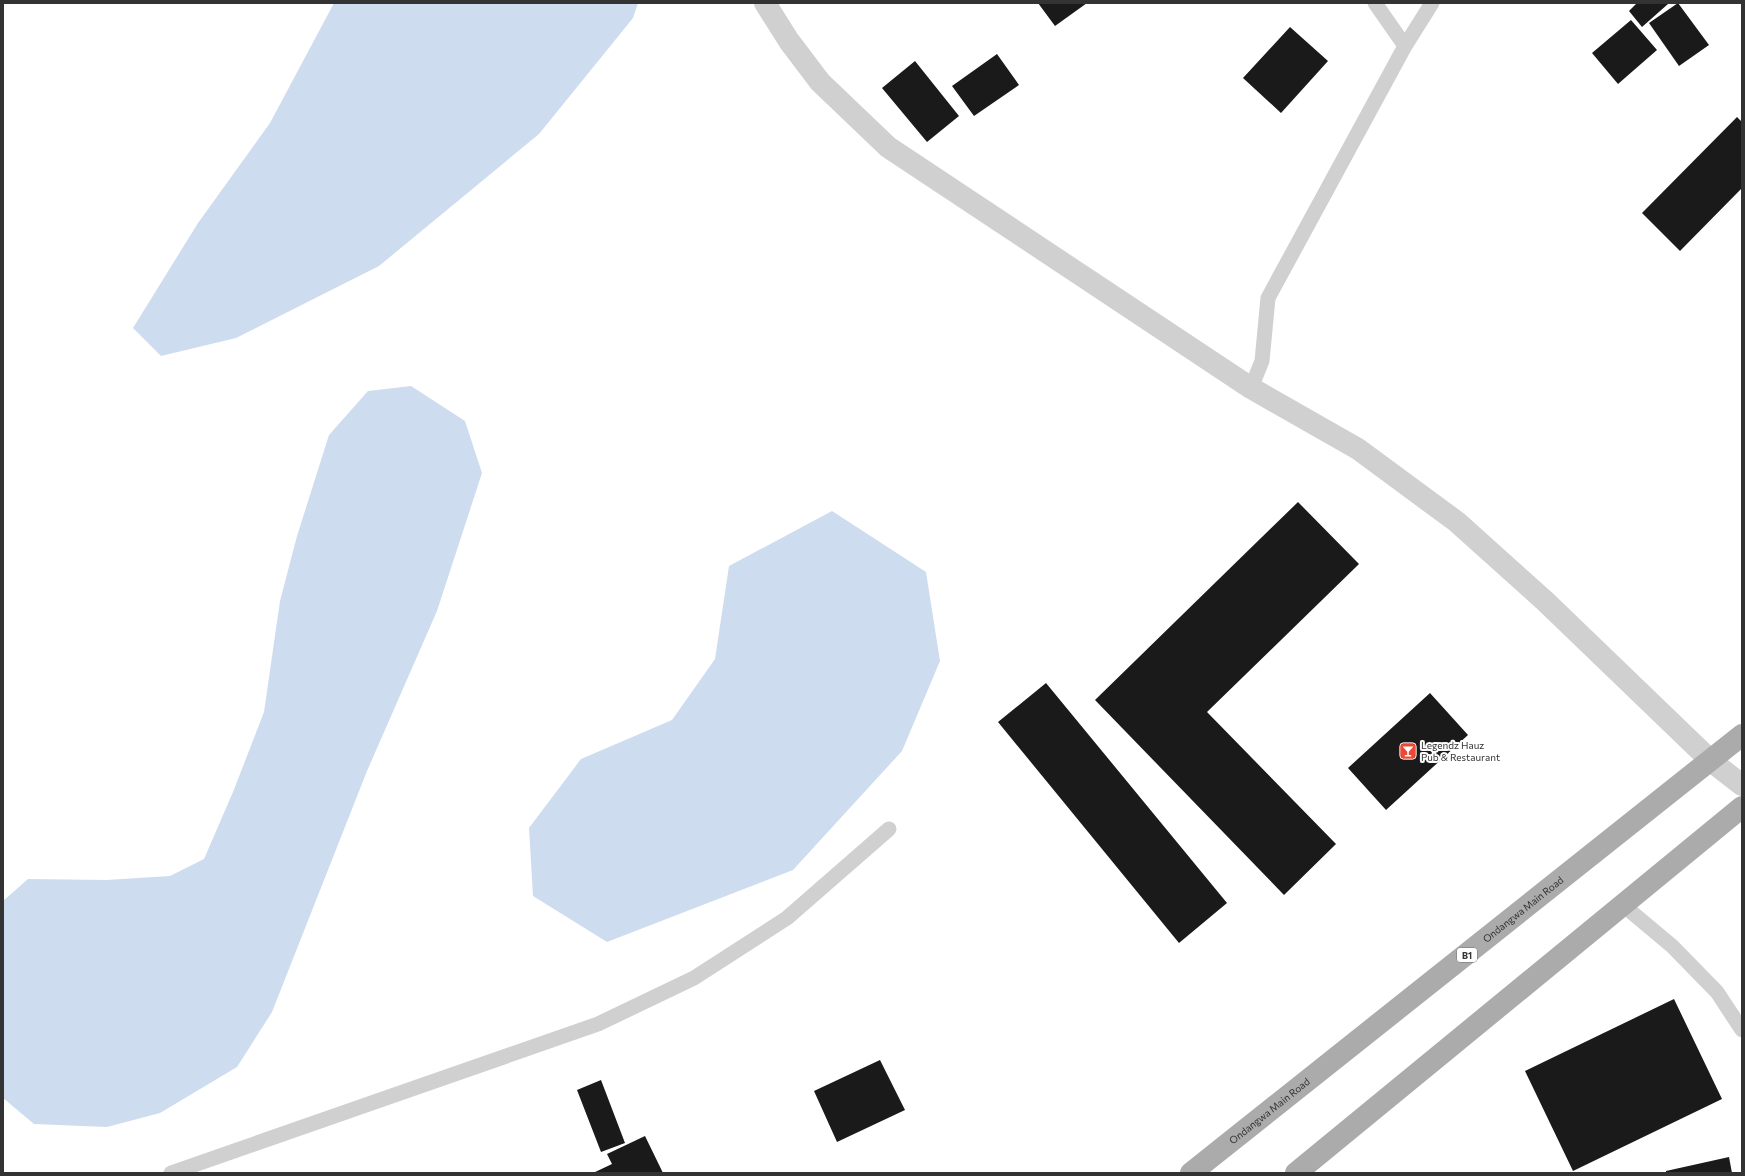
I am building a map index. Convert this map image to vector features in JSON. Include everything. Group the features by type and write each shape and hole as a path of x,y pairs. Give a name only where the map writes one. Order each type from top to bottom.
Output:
{"main road":[{"name":"Ondangwa Main Road","path":"1191,1173 1742,735"},
{"path":"1296,1173 1742,807"}],"street":[{"path":"765,3 789,42 820,82 888,147 1251,388 1358,449 1457,522 1546,602 1711,761 1742,785"}],"lane":[{"path":"1375,3 1406,46"},
{"path":"1251,388 1262,360 1268,298 1406,46 1432,3"},
{"path":"170,1173 598,1024 694,978 787,918 889,829"},
{"path":"1623,905 1672,946 1712,987 1742,1030"}],"water":[{"path":"334,3 638,3 633,18 539,134 379,266 236,338 161,356 133,328 198,223 270,123"},
{"path":"411,386 465,421 482,473 437,611 367,771 272,1012 237,1067 160,1113 107,1127 34,1124 3,1098 3,901 28,879 106,880 170,876 204,859 233,792 264,712 280,601 297,536 329,435 368,391"},
{"path":"832,511 926,572 940,661 902,751 793,870 607,942 533,896 529,828 581,759 672,720 715,659 729,566"}],"building":[{"path":"1038,3 1087,3 1055,26"},
{"path":"1637,3 1668,4 1642,27 1629,11"},
{"path":"1678,3 1709,45 1679,66 1649,23"},
{"path":"1631,20 1657,50 1618,84 1592,53"},
{"path":"1290,27 1328,61 1281,113 1243,78"},
{"path":"997,54 1019,85 974,116 952,86"},
{"path":"915,61 959,116 927,142 882,88"},
{"path":"1737,117 1742,122 1742,188 1680,251 1642,213"},
{"path":"1298,502 1359,564 1207,712 1336,844 1284,895 1095,700"},
{"path":"1046,683 1227,903 1179,943 998,722"},
{"name":"Legendz Hauz Pub & Restaurant","path":"1430,693 1468,735 1386,810 1348,768"},
{"path":"1674,999 1722,1099 1573,1171 1525,1071"},
{"path":"880,1060 905,1110 837,1142 814,1091"},
{"path":"601,1080 625,1143 601,1152 577,1090"},
{"path":"645,1136 663,1173 593,1173 612,1164 607,1154"},
{"path":"1729,1157 1732,1173 1666,1173 1666,1171"}],"place":[{"name":"Legendz Hauz Pub & Restaurant","path":"1408,751"}]}
